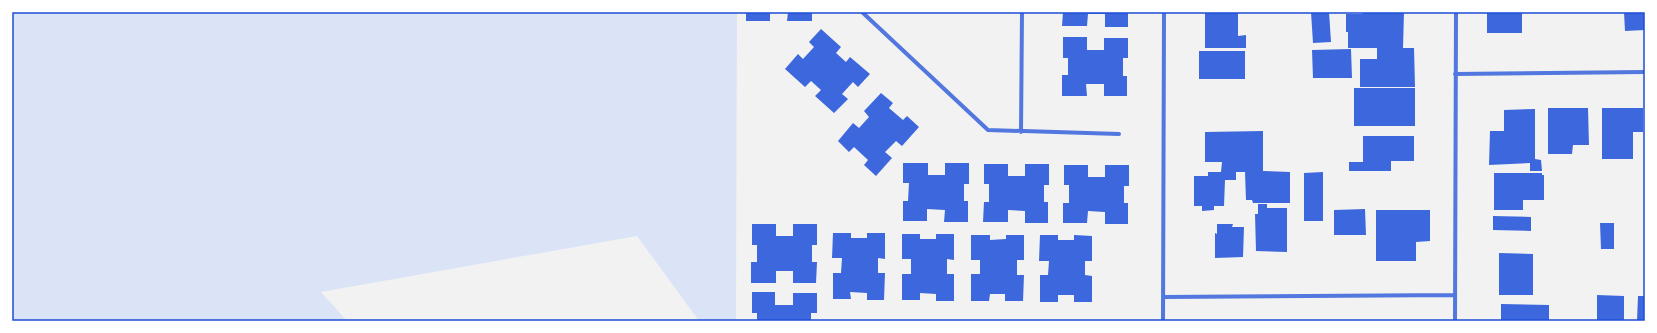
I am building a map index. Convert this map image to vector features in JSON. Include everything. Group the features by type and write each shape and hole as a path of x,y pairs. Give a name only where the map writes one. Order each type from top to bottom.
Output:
{"street":[{"path":"862,12 988,130 1119,134"},
{"path":"1021,132 1022,12"},
{"path":"1163,321 1164,12"},
{"path":"1455,321 1456,12"},
{"path":"1455,74 1645,72"},
{"path":"1163,298 1455,295"}],"shaded area":[{"path":"12,12 737,12 736,321 699,321 637,236 321,292 347,321 12,321"}],"building":[{"path":"746,12 770,12 770,21 746,21"},
{"path":"788,12 812,12 812,21 787,21"},
{"path":"1063,12 1128,12 1128,27 1105,27 1105,14 1088,14 1087,26 1062,26"},
{"path":"1205,12 1238,12 1238,36 1246,35 1246,48 1205,48"},
{"path":"1311,12 1329,12 1331,42 1313,43"},
{"path":"1363,12 1404,12 1403,48 1414,48 1415,87 1360,87 1360,59 1377,59 1377,48 1348,48 1346,14 1363,14"},
{"path":"1487,12 1522,12 1522,33 1487,33"},
{"path":"1624,12 1645,12 1645,30 1625,31"},
{"path":"821,29 841,47 836,53 846,62 850,57 870,74 858,87 853,82 842,94 848,99 834,113 815,96 821,90 811,81 805,87 785,69 798,54 803,59 814,47 809,42"},
{"path":"1063,37 1087,37 1087,50 1104,50 1104,38 1128,38 1128,58 1123,58 1123,76 1127,76 1127,96 1104,96 1104,84 1086,84 1087,96 1062,96 1062,75 1068,75 1068,58 1063,58"},
{"path":"1351,49 1352,78 1313,78 1312,50"},
{"path":"1199,51 1245,51 1245,79 1199,79"},
{"path":"1354,88 1415,88 1415,126 1354,126"},
{"path":"881,93 893,103 889,108 903,120 907,116 919,127 902,146 896,141 885,152 892,158 876,176 864,165 868,160 854,147 849,152 838,141 853,123 859,128 869,117 864,111"},
{"path":"1548,108 1588,108 1589,145 1573,145 1572,154 1548,154"},
{"path":"1602,108 1643,108 1643,132 1633,132 1633,159 1602,159"},
{"path":"1535,109 1535,159 1541,160 1542,171 1530,171 1530,163 1489,165 1490,131 1504,131 1504,110"},
{"path":"1263,131 1263,171 1290,172 1290,203 1253,203 1252,200 1246,200 1245,172 1236,172 1236,180 1225,180 1224,206 1214,206 1214,210 1202,211 1202,206 1194,206 1194,176 1208,176 1208,172 1221,172 1222,162 1205,162 1205,132"},
{"path":"1363,136 1414,136 1414,161 1391,161 1391,171 1349,171 1349,162 1363,162"},
{"path":"903,163 928,163 928,175 945,175 945,163 969,163 969,184 964,184 964,201 968,201 968,222 944,222 945,210 927,209 927,221 903,221 903,201 908,201 909,183 903,183"},
{"path":"984,164 1008,164 1008,176 1025,176 1025,164 1049,164 1049,185 1044,185 1044,202 1048,202 1048,223 1025,223 1025,211 1008,210 1008,222 983,222 984,202 989,202 989,184 984,184"},
{"path":"1064,165 1088,165 1088,177 1105,177 1105,165 1129,165 1129,186 1124,186 1124,203 1128,203 1128,224 1105,224 1105,212 1088,211 1087,223 1063,223 1063,203 1069,203 1069,185 1064,185"},
{"path":"1323,172 1323,221 1304,221 1304,173"},
{"path":"1494,173 1542,173 1542,175 1544,175 1544,200 1523,200 1523,210 1494,210"},
{"path":"1258,204 1267,204 1267,208 1287,208 1287,252 1256,251 1255,214 1258,214"},
{"path":"1365,209 1366,235 1334,235 1334,210"},
{"path":"1376,210 1430,210 1430,241 1416,242 1416,261 1376,261"},
{"path":"1493,216 1531,217 1531,231 1493,230"},
{"path":"1600,223 1614,223 1614,249 1601,249"},
{"path":"752,224 776,224 776,236 793,236 793,224 817,224 817,245 812,245 812,262 817,262 816,283 793,283 793,271 776,271 776,283 751,283 751,262 757,262 757,245 752,245"},
{"path":"1217,224 1233,224 1232,227 1244,227 1243,257 1215,258 1215,233 1217,234"},
{"path":"833,233 851,233 851,238 867,238 867,233 885,233 885,259 878,258 878,273 885,273 884,300 867,300 867,293 850,292 851,299 833,299 833,273 841,273 842,258 832,258"},
{"path":"902,234 920,234 920,239 936,239 936,234 954,234 954,260 947,259 947,274 954,274 954,301 936,301 936,294 920,293 920,300 902,300 902,274 911,274 911,259 902,259"},
{"path":"971,235 990,235 990,240 1006,239 1006,235 1024,235 1024,260 1017,260 1017,275 1024,275 1023,301 1005,301 1005,294 990,294 989,301 971,301 971,274 980,274 980,260 971,260"},
{"path":"1040,235 1058,235 1058,240 1074,240 1074,235 1092,236 1092,261 1085,261 1085,275 1092,276 1092,302 1074,302 1074,295 1058,295 1058,302 1040,302 1040,275 1048,275 1049,261 1039,261"},
{"path":"1499,253 1533,254 1533,295 1499,295"},
{"path":"752,292 775,292 775,305 793,305 793,293 817,293 817,313 811,313 811,321 757,321 757,313 752,313"},
{"path":"1597,295 1624,296 1624,321 1597,321"},
{"path":"1638,296 1645,296 1645,321 1637,321"},
{"path":"1501,304 1549,305 1549,321 1501,321"}]}
